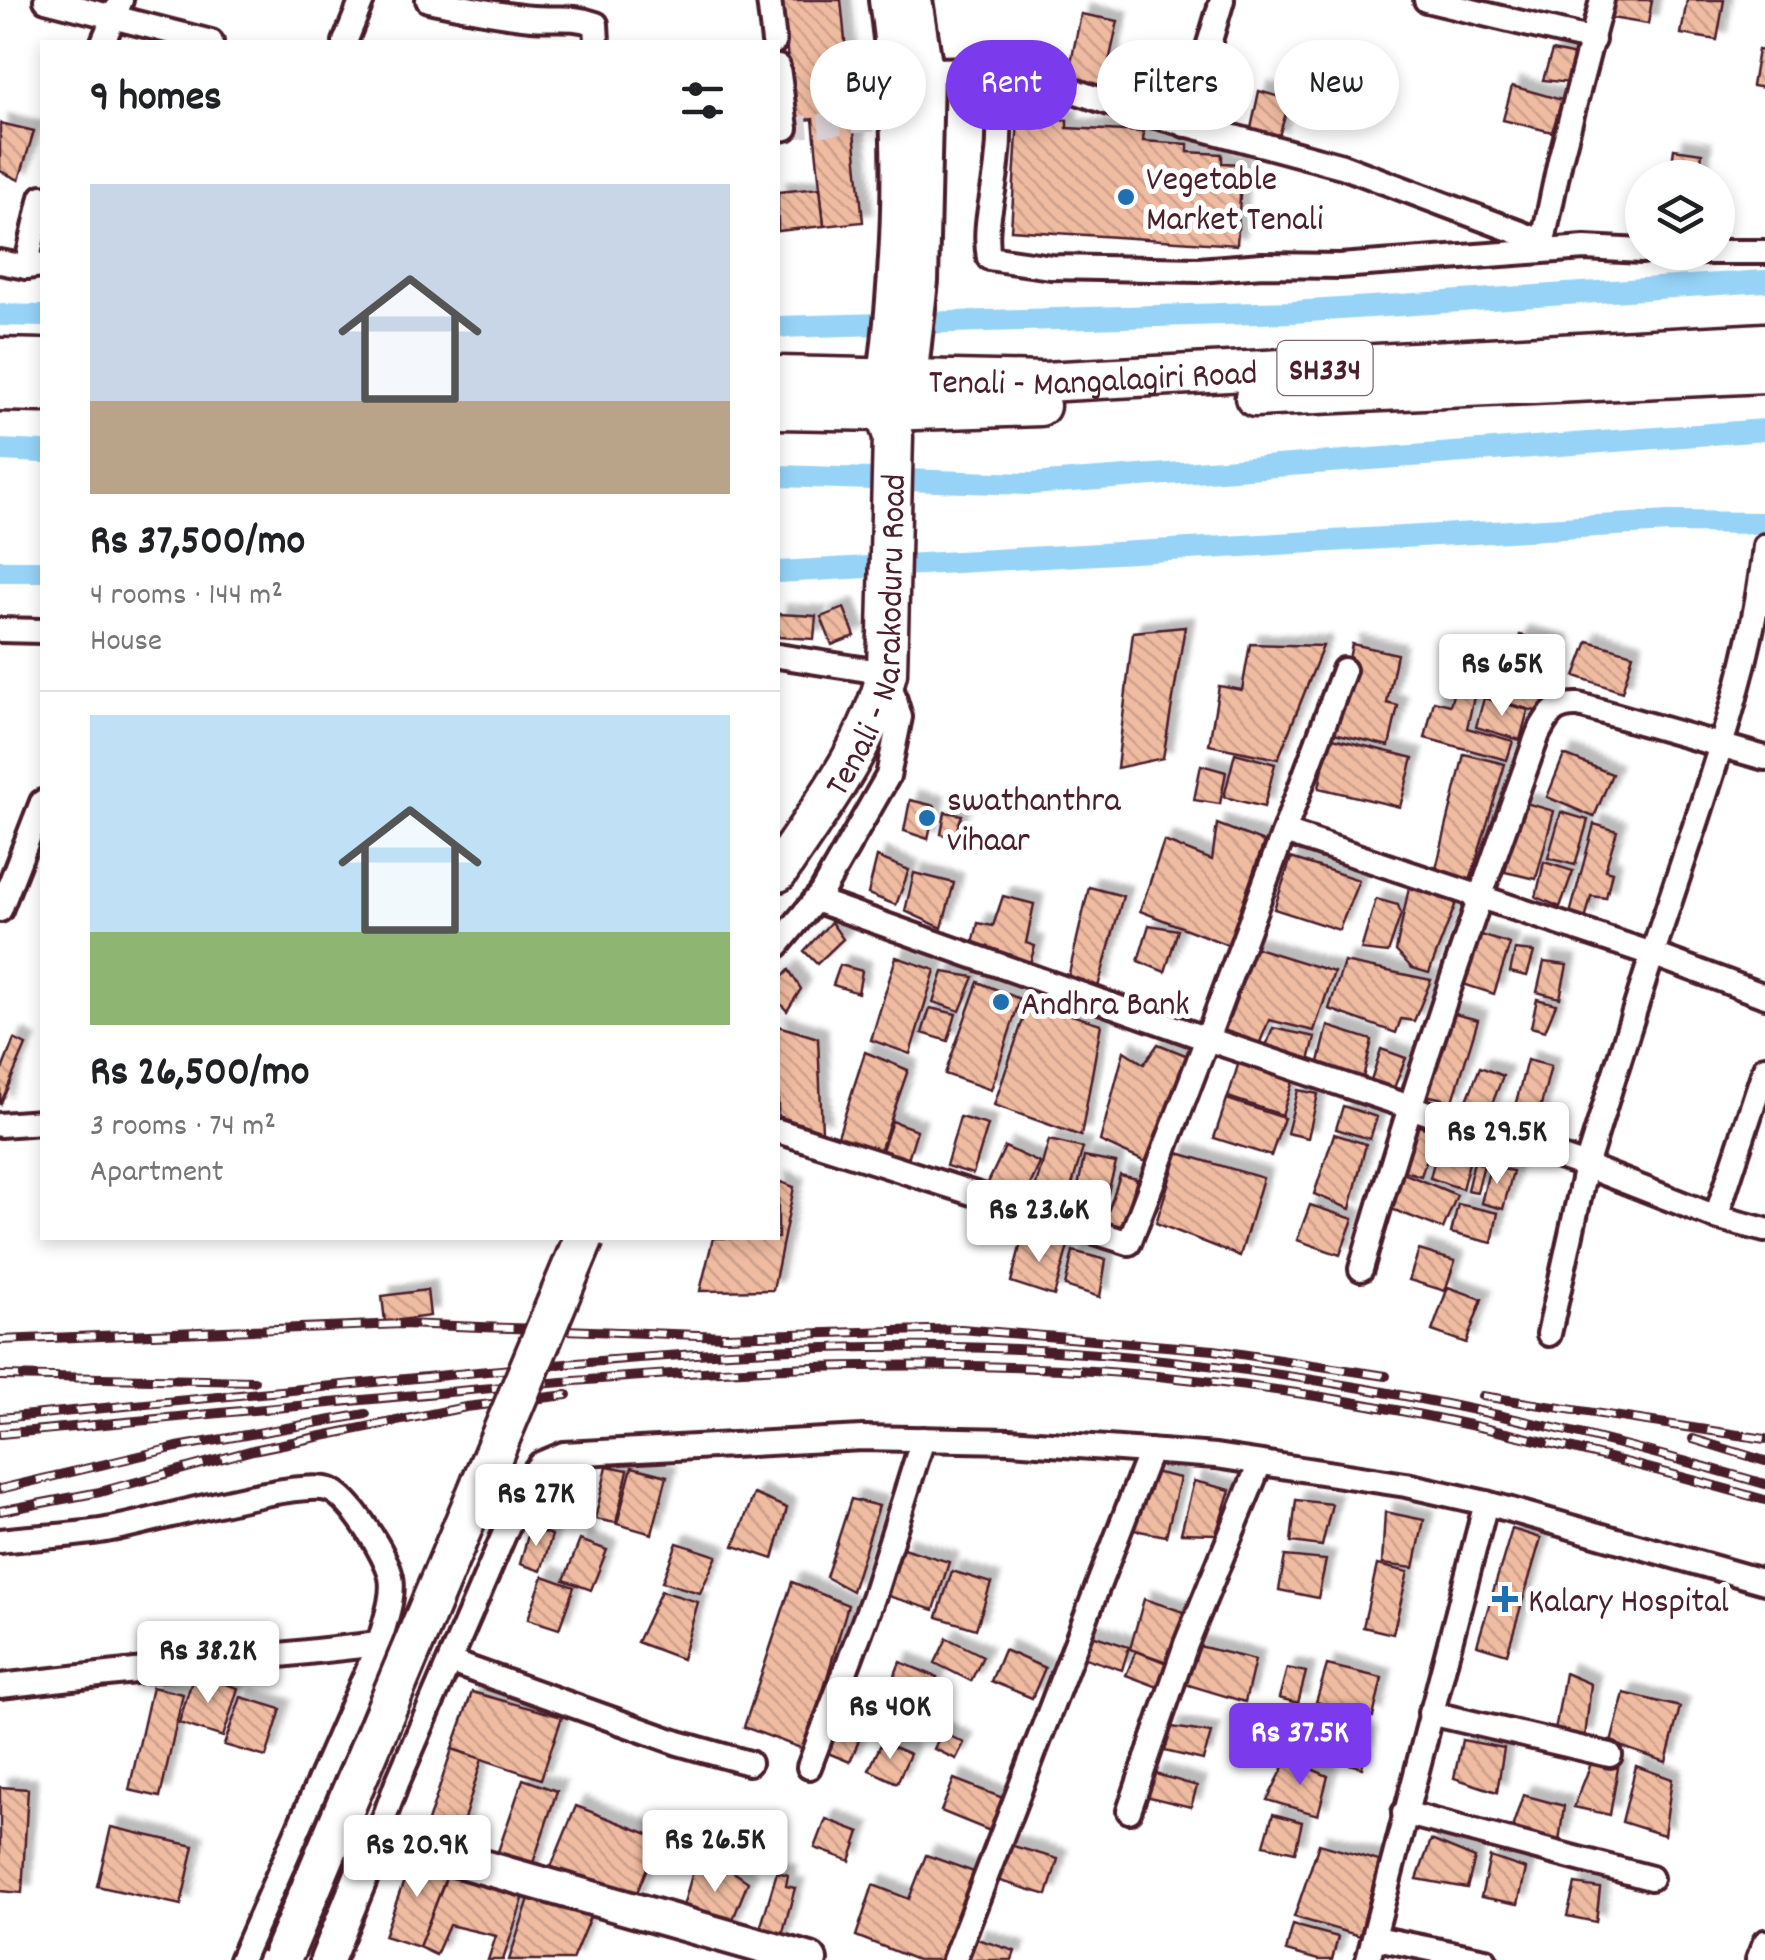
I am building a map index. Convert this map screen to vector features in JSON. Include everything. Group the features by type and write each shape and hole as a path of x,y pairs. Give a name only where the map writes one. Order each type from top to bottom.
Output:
{"main road":[{"path":"886,0 891,40"},
{"path":"916,0 922,40"},
{"path":"897,390 909,283 903,130"},
{"name":"Tenali - Mangalagiri Road","path":"1108,392 1765,343"},
{"path":"0,358 40,359"},
{"name":"SH334","path":"897,390 1108,392 1590,384 1765,373"},
{"name":"Tenali - Mangalagiri Road","path":"780,376 897,390"},
{"name":"Tenali - Mangalagiri Road","path":"780,409 897,390"},
{"name":"Tenali - Narakoduru Road","path":"780,869 846,769 878,707 887,658 897,390"},
{"path":"0,391 40,392"},
{"path":"281,1960 583,1240"},
{"path":"327,1960 377,1837 810,1960"}],"street":[{"path":"46,0 116,10 206,40"},
{"path":"346,40 362,0"},
{"path":"428,0 521,17 575,16 596,24 597,40"},
{"path":"769,0 774,40"},
{"path":"1210,40 1222,0"},
{"path":"1426,0 1593,40"},
{"path":"1542,246 1602,0"},
{"path":"104,40 116,10"},
{"path":"926,70 946,70"},
{"path":"780,82 786,128 780,128"},
{"path":"999,130 985,238 989,258 1052,266 1198,270 1262,265 1340,266 1542,246 1625,250"},
{"path":"1203,130 1342,166 1542,246"},
{"path":"0,262 34,266 40,214"},
{"path":"1735,252 1765,252"},
{"path":"1549,1334 1586,1166 1722,745 1760,594 1765,546"},
{"path":"1,631 40,630"},
{"path":"780,656 887,658 900,717 888,776 815,900 780,943"},
{"path":"780,1132 1129,1243 1344,670"},
{"path":"1362,1269 1408,1106 1479,896 1538,734 1550,712 1563,704 1579,705 1765,758"},
{"path":"0,910 40,807"},
{"path":"1285,832 1652,954 1765,996"},
{"path":"815,900 1207,1039 1586,1166 1716,1217 1765,1230"},
{"path":"1716,1217 1765,1068"},
{"path":"0,1125 40,1122"},
{"path":"377,1837 396,1783 528,1479 540,1464 564,1454 862,1438 1010,1441 1150,1451 1406,1485 1486,1503 1765,1582"},
{"path":"809,1768 873,1598 924,1439"},
{"path":"954,1960 1150,1451"},
{"path":"1129,1811 1186,1644 1260,1463"},
{"path":"0,1541 105,1530 282,1491 318,1488 338,1495 376,1544 391,1576 379,1644 242,1960"},
{"path":"1485,1960 1372,1949 1486,1503"},
{"path":"0,1686 379,1644"},
{"path":"451,1662 678,1743 749,1763"},
{"path":"1430,1713 1610,1755"},
{"path":"1404,1813 1651,1878"},
{"path":"1758,1960 1765,1942"}],"building":[{"path":"782,0 841,0 845,40 810,40 810,119 794,121"},
{"path":"1614,0 1652,0 1648,24 1611,18"},
{"path":"1687,0 1724,0 1717,40 1681,34"},
{"path":"1081,14 1118,21 1114,40 1097,40 1097,88 1077,83 1076,40"},
{"path":"1758,50 1765,51 1765,88 1752,86"},
{"path":"1552,51 1576,56 1570,83 1543,80"},
{"path":"1512,86 1562,100 1552,132 1503,120"},
{"path":"1259,91 1274,95 1274,130 1281,130 1278,139 1250,133 1254,130"},
{"path":"0,123 34,131 19,180 0,171"},
{"path":"814,130 854,130 863,222 824,226"},
{"name":"Vegetable Market Tenali","path":"1017,130 1144,132 1143,141 1188,144 1188,152 1222,154 1222,163 1242,164 1237,245 1011,230"},
{"path":"1674,149 1702,153 1701,160 1672,160"},
{"path":"820,188 824,226 780,231 780,192"},
{"path":"844,608 855,636 832,645 821,617"},
{"path":"780,614 816,616 814,639 780,637"},
{"path":"1185,627 1163,758 1117,768 1133,632"},
{"path":"1520,635 1559,645 1542,713 1502,702"},
{"path":"1588,641 1633,654 1622,692 1575,676"},
{"path":"1250,644 1323,646 1278,759 1209,745 1219,686 1242,690"},
{"path":"1352,644 1397,654 1387,703 1398,706 1389,746 1334,733"},
{"path":"1455,688 1475,692 1467,728 1513,741 1507,760 1425,738 1434,701 1450,705"},
{"path":"1484,698 1528,710 1520,740 1476,727"},
{"path":"1329,737 1413,758 1400,807 1319,788"},
{"path":"1235,753 1275,764 1264,807 1224,797"},
{"path":"1464,754 1505,764 1470,881 1435,873"},
{"path":"1564,755 1612,774 1594,817 1547,797"},
{"path":"1201,765 1226,772 1220,804 1194,800"},
{"path":"910,800 935,806 928,839 904,831"},
{"path":"1522,802 1554,811 1536,879 1505,872"},
{"path":"945,812 962,815 954,837 941,834"},
{"path":"1561,812 1588,820 1575,865 1548,858"},
{"path":"1217,824 1264,842 1228,945 1140,911 1164,841 1212,860"},
{"path":"1594,824 1617,831 1605,870 1612,872 1606,898 1591,896 1585,921 1570,914"},
{"path":"877,857 909,870 896,905 868,894"},
{"path":"1291,858 1359,880 1339,930 1274,909"},
{"path":"1544,862 1573,871 1560,907 1536,897"},
{"path":"914,873 954,883 942,928 905,911"},
{"path":"1089,887 1123,896 1098,987 1068,978"},
{"path":"1409,887 1459,895 1429,973 1412,968 1396,951"},
{"path":"1003,896 1034,904 1026,943 1035,946 1028,970 973,944 978,923 993,926"},
{"path":"1376,899 1398,905 1401,914 1388,953 1361,950"},
{"path":"831,922 843,939 817,964 804,951"},
{"path":"1149,925 1178,930 1165,972 1138,961"},
{"path":"1478,934 1510,944 1494,994 1463,984"},
{"path":"1250,946 1334,972 1314,1031 1269,1020 1259,1045 1220,1033"},
{"path":"1515,950 1534,952 1527,976 1510,972"},
{"path":"896,957 935,970 910,1054 871,1040"},
{"path":"1344,962 1431,980 1414,1021 1401,1019 1396,1033 1329,1009"},
{"path":"1544,962 1567,965 1560,998 1537,992"},
{"path":"840,965 862,971 858,993 833,985"},
{"path":"789,970 801,989 787,1011 780,1003 780,980"},
{"path":"943,972 974,977 960,1011 933,1002"},
{"path":"978,982 1020,999 991,1090 945,1074"},
{"path":"1537,999 1556,1004 1545,1031 1531,1027"},
{"path":"1029,1002 1101,1024 1081,1136 994,1105"},
{"path":"930,1008 956,1014 948,1041 922,1033"},
{"path":"1447,1012 1478,1020 1453,1101 1421,1094"},
{"path":"1328,1026 1372,1040 1363,1078 1319,1062"},
{"path":"780,1027 818,1038 822,1131 780,1117"},
{"path":"1273,1028 1315,1037 1309,1061 1264,1051"},
{"path":"14,1039 26,1045 0,1105 0,1075"},
{"path":"1158,1044 1193,1058 1152,1165 1100,1141 1124,1051 1144,1064"},
{"path":"1381,1049 1406,1058 1394,1088 1371,1080"},
{"path":"865,1052 908,1070 879,1154 838,1136"},
{"path":"1527,1060 1551,1066 1537,1121 1513,1114"},
{"path":"1239,1062 1293,1081 1282,1115 1228,1097"},
{"path":"1480,1067 1503,1076 1485,1122 1462,1113"},
{"path":"1298,1090 1318,1094 1308,1138 1287,1133"},
{"path":"1227,1099 1284,1118 1271,1156 1214,1138"},
{"path":"1343,1106 1377,1117 1370,1139 1336,1129"},
{"path":"960,1117 988,1125 973,1174 946,1166"},
{"path":"892,1121 917,1130 908,1159 882,1150"},
{"path":"1414,1124 1436,1132 1421,1176 1397,1169"},
{"path":"1334,1134 1366,1144 1350,1209 1314,1194"},
{"path":"1441,1135 1475,1140 1462,1189 1430,1178"},
{"path":"1049,1140 1083,1148 1063,1215 1031,1203"},
{"path":"1005,1147 1040,1163 1023,1201 987,1185"},
{"path":"1178,1153 1263,1178 1240,1256 1156,1223"},
{"path":"1084,1157 1116,1163 1105,1203 1076,1197"},
{"path":"1474,1162 1484,1164 1477,1192 1467,1190"},
{"path":"1490,1167 1513,1171 1503,1209 1481,1203"},
{"path":"1403,1173 1457,1195 1443,1229 1389,1208"},
{"path":"1120,1175 1137,1179 1122,1232 1103,1227"},
{"path":"780,1182 794,1187 773,1290 700,1291 713,1240 780,1240"},
{"path":"1458,1204 1498,1213 1492,1243 1451,1233"},
{"path":"1310,1205 1353,1219 1340,1255 1297,1240"},
{"path":"1023,1235 1068,1246 1054,1296 1011,1282"},
{"path":"1419,1250 1455,1261 1445,1291 1409,1280"},
{"path":"1073,1251 1106,1260 1100,1297 1065,1286"},
{"path":"1448,1287 1482,1299 1466,1343 1432,1331"},
{"path":"427,1290 430,1316 385,1322 382,1296"},
{"path":"607,1466 628,1470 616,1523 595,1519"},
{"path":"632,1467 667,1476 652,1534 617,1524"},
{"path":"1153,1472 1180,1478 1166,1536 1134,1530"},
{"path":"1194,1481 1230,1490 1216,1534 1181,1533"},
{"path":"754,1494 787,1508 773,1559 734,1546"},
{"path":"851,1499 879,1506 852,1591 826,1577"},
{"path":"1296,1500 1332,1504 1322,1546 1291,1542"},
{"path":"1385,1512 1424,1520 1414,1568 1382,1564"},
{"path":"530,1528 552,1535 541,1571 520,1564"},
{"path":"1512,1529 1541,1538 1507,1654 1477,1645"},
{"path":"580,1540 607,1550 591,1590 564,1580"},
{"path":"677,1543 717,1556 700,1593 662,1582"},
{"path":"903,1548 949,1562 934,1610 888,1596"},
{"path":"1285,1556 1326,1560 1318,1598 1279,1590"},
{"path":"1377,1565 1408,1572 1393,1634 1363,1627"},
{"path":"952,1571 991,1583 976,1629 937,1617"},
{"path":"543,1576 574,1587 559,1629 528,1619"},
{"path":"792,1582 848,1605 806,1750 744,1727"},
{"path":"661,1591 698,1602 682,1659 637,1642"},
{"path":"1144,1599 1187,1613 1170,1663 1130,1649"},
{"path":"1089,1634 1129,1647 1122,1670 1082,1657"},
{"path":"947,1638 983,1656 971,1681 935,1663"},
{"path":"1195,1645 1255,1660 1245,1702 1185,1684"},
{"path":"1004,1650 1045,1668 1032,1698 991,1681"},
{"path":"1136,1651 1172,1665 1163,1689 1126,1675"},
{"path":"900,1662 937,1677 921,1713 886,1698"},
{"path":"1327,1665 1382,1678 1373,1717 1316,1702"},
{"path":"1287,1668 1306,1672 1298,1703 1279,1698"},
{"path":"1565,1673 1591,1684 1585,1738 1555,1731"},
{"path":"194,1674 238,1688 223,1737 179,1723"},
{"path":"152,1687 183,1694 160,1797 129,1790"},
{"path":"472,1692 562,1717 541,1779 452,1749"},
{"path":"1624,1693 1680,1707 1666,1762 1611,1743"},
{"path":"241,1697 281,1709 266,1757 224,1745"},
{"path":"832,1715 864,1728 850,1762 818,1749"},
{"path":"1331,1725 1367,1737 1362,1768 1323,1756"},
{"path":"1172,1727 1211,1733 1203,1760 1165,1751"},
{"path":"942,1732 964,1743 956,1759 934,1749"},
{"path":"1462,1740 1504,1748 1497,1792 1454,1778"},
{"path":"882,1742 910,1754 897,1783 869,1770"},
{"path":"452,1749 482,1759 455,1849 423,1837"},
{"path":"1288,1759 1328,1776 1318,1815 1267,1800"},
{"path":"1592,1761 1618,1768 1610,1815 1574,1807"},
{"path":"1636,1766 1672,1779 1664,1835 1622,1822"},
{"path":"1156,1774 1197,1786 1191,1807 1145,1796"},
{"path":"523,1779 557,1791 528,1878 493,1866"},
{"path":"954,1779 1008,1800 995,1833 941,1811"},
{"path":"0,1787 28,1789 22,1893 0,1891"},
{"path":"1523,1795 1564,1806 1559,1842 1512,1828"},
{"path":"576,1806 659,1838 634,1900 551,1867"},
{"path":"1273,1814 1302,1822 1295,1852 1264,1845"},
{"path":"826,1819 860,1832 850,1861 815,1848"},
{"path":"111,1827 194,1846 181,1905 97,1886"},
{"path":"1431,1840 1475,1858 1467,1888 1417,1879"},
{"path":"1003,1843 1058,1859 1047,1895 993,1879"},
{"path":"1319,1844 1379,1861 1360,1936 1294,1917"},
{"path":"414,1853 451,1865 419,1947 384,1936"},
{"path":"926,1855 974,1872 942,1960 917,1960 856,1936 873,1885 909,1899"},
{"path":"1490,1857 1526,1869 1518,1904 1481,1897"},
{"path":"451,1865 528,1884 503,1960 488,1960 496,1936 449,1925 436,1955 419,1947"},
{"path":"694,1868 728,1868 748,1882 729,1929 682,1910"},
{"path":"777,1872 788,1875 786,1886 795,1888 780,1943 758,1936"},
{"path":"1575,1884 1600,1888 1596,1922 1567,1916"},
{"path":"532,1889 594,1907 572,1960 509,1960"},
{"path":"1293,1925 1338,1937 1332,1960 1286,1951"},
{"path":"977,1939 1015,1951 1012,1960 969,1960"}],"waterway":[{"path":"780,327 1294,312 1765,281"},
{"path":"0,315 40,316"},
{"path":"780,476 1031,484 1765,430"},
{"path":"0,450 40,452"},
{"path":"780,572 1669,522 1765,523"},
{"path":"0,571 40,571"}],"tunnel":[{"path":"786,128 810,126"}],"railway":[{"path":"0,1340 402,1324 726,1336 961,1329 1214,1350 1386,1376"},
{"path":"0,1418 631,1359 760,1350 955,1347 1161,1360 1364,1388 1566,1431 1765,1484"},
{"path":"0,1434 571,1381 752,1369 1024,1367 1205,1381 1347,1401 1557,1445 1765,1500"},
{"path":"0,1376 254,1381"},
{"path":"0,1511 100,1492 253,1450 466,1407 567,1395"},
{"path":"1482,1396 1765,1439"},
{"path":"0,1489 177,1447 366,1414"},
{"path":"1693,1439 1765,1461"}],"place":[{"name":"Vegetable Market Tenali","path":"1126,197"},
{"name":"swathanthra vihaar","path":"927,818"},
{"name":"Andhra Bank","path":"1001,1002"},
{"name":"Kalary Hospital","path":"1505,1599"}]}
